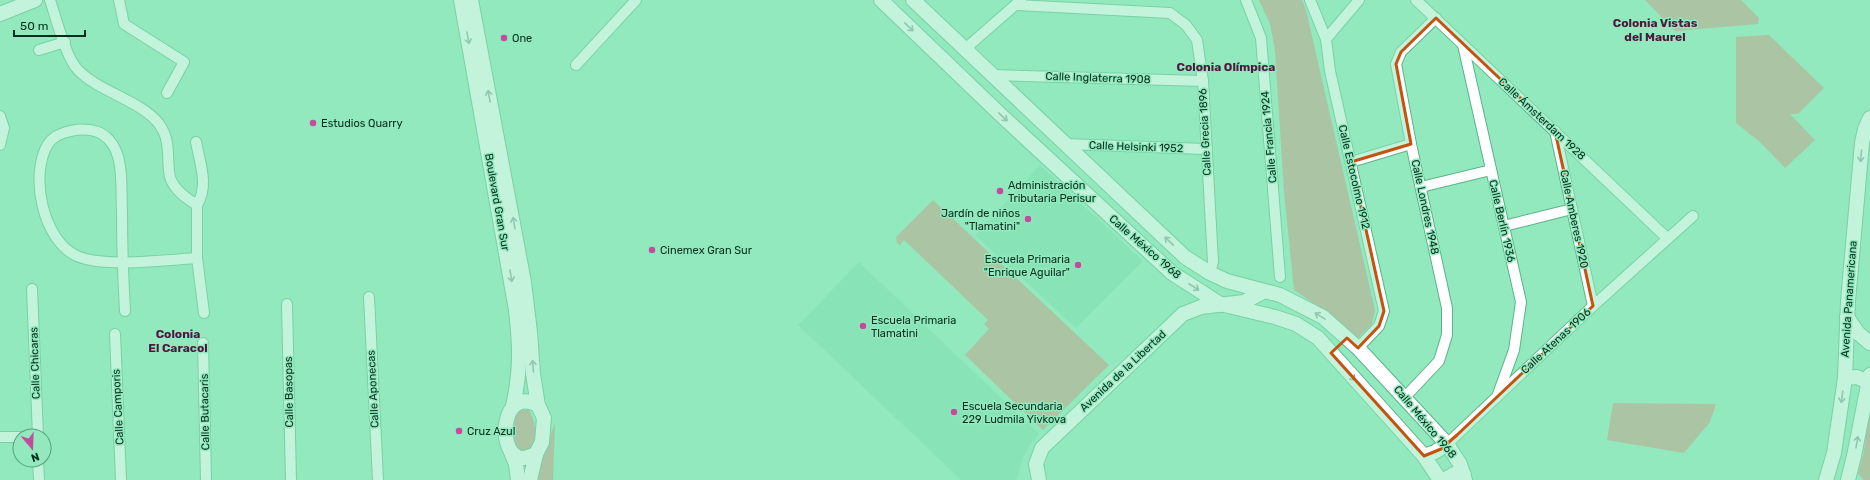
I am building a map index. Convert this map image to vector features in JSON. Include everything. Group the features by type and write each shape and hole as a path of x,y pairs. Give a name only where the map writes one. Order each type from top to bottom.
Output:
{"street":[{"path":"0,4 35,0"},
{"path":"0,14 35,0"},
{"path":"50,0 71,59 78,70 90,80 146,113 159,124 166,138 170,177 175,187 185,198 197,205"},
{"path":"118,0 124,24 184,62 167,93"},
{"name":"Boulevard Gran Sur","path":"461,0 495,158 524,282 533,374 538,405"},
{"name":"Boulevard Gran Sur","path":"470,0 495,158 517,323 519,376 513,406"},
{"path":"576,65 636,0"},
{"name":"Calle México 1968","path":"881,0 1172,273 1220,304 1275,317 1296,324 1318,338 1424,456 1440,480"},
{"name":"Calle México 1968","path":"915,0 1065,144 1185,256 1210,273 1227,281 1264,292 1280,294 1324,317 1358,348 1447,444 1460,464 1465,478"},
{"name":"Calle Francia 1924","path":"1246,0 1261,38 1280,277"},
{"name":"Calle Estocolmo 1912","path":"1310,0 1326,39 1330,72 1384,310 1379,326 1358,348"},
{"path":"1326,39 1359,0"},
{"name":"Calle Ámsterdam 1928","path":"1416,0 1667,238"},
{"path":"965,49 1018,2"},
{"name":"Calle Grecia 1896","path":"1018,2 1170,13 1186,25 1198,40 1203,81 1213,262 1210,273"},
{"name":"Calle Londres 1948","path":"1405,397 1439,361 1447,335 1447,308 1411,144 1396,64 1401,52 1436,18"},
{"path":"39,50 65,42"},
{"name":"Calle Berlín 1936","path":"1463,45 1521,302 1514,350 1497,397"},
{"name":"Calle Inglaterra 1908","path":"993,75 1203,81"},
{"path":"0,116 4,128 0,145"},
{"name":"Avenida Panamericana","path":"1826,480 1834,453 1845,378 1847,317 1862,143 1865,129 1870,118"},
{"path":"125,311 123,262 121,194 117,152 110,140 99,132 84,129 70,131 57,136 49,143 45,152 40,182 40,198 52,230 60,244 77,256 106,262 123,262 197,258"},
{"name":"Calle Amberes 1920","path":"1555,131 1593,306"},
{"path":"196,142 204,178 202,197 197,205 197,258 204,313"},
{"name":"Calle Helsinki 1952","path":"1065,144 1206,149"},
{"path":"1350,162 1411,144"},
{"path":"1421,187 1491,170"},
{"path":"1504,226 1572,209"},
{"name":"Calle Atenas 1906","path":"1447,444 1593,306 1693,216"},
{"name":"Calle Chicaras","path":"32,289 38,428"},
{"name":"Avenida de la Libertad","path":"1039,480 1036,464 1042,448 1183,314 1201,307 1244,302 1264,292"},
{"name":"Calle Aponecas","path":"369,297 378,480"},
{"name":"Calle Basopas","path":"287,304 291,480"},
{"path":"1847,317 1858,333 1870,343"},
{"path":"1327,348 1335,328"},
{"name":"Calle Camporis","path":"114,334 121,480"},
{"path":"1327,348 1339,344 1348,338"},
{"name":"Calle Butacaris","path":"203,343 206,480"},
{"path":"1845,378 1869,378 1848,480"},
{"path":"518,480 516,464 507,440 506,428 508,416 513,406 520,401 527,401 538,405 544,418 542,442 536,454 530,480"},
{"path":"0,436 12,437"},
{"path":"1424,456 1435,452 1447,444"},
{"path":"511,452 517,457 523,458 536,454"},
{"path":"38,468 39,480"},
{"path":"1444,480 1454,474 1465,478"}],"highlighted area":[{"path":"1436,18 1555,131 1593,306 1457,435 1441,449 1424,456 1331,353 1347,338 1358,348 1379,326 1384,311 1351,162 1411,144 1396,64 1401,52"}],"shaded area":[{"path":"1259,0 1302,0 1306,10 1375,310 1372,324 1358,338 1328,313 1294,290 1284,192 1275,50 1270,24"},
{"path":"1645,0 1741,0 1759,18 1758,24 1675,31"},
{"path":"1769,35 1824,88 1798,114 1790,114 1815,140 1785,168 1760,142 1736,123 1736,37"},
{"name":"Escuela Primaria \"Enrique Aguilar\"","path":"1040,165 1143,261 1076,328 975,235"},
{"path":"933,200 1109,365 1043,430 965,355 989,329 984,324 988,320 904,240 900,245 897,243 896,237"},
{"name":"Escuela Secundaria 229 Ludmila Yivkova","path":"859,262 1039,434 1029,446 1022,460 1017,480 961,480 798,325"},
{"path":"1613,403 1716,404 1710,422 1684,453 1607,440"},
{"path":"1870,404 1870,480 1864,480 1858,474 1864,451"},
{"path":"519,410 529,410 535,429 535,438 532,448 523,452 514,442 510,430 513,417"},
{"path":"555,423 553,480 536,480 536,475"}],"place":[{"name":"One","path":"504,38"},
{"name":"Estudios Quarry","path":"313,123"},
{"name":"Administración Tributaria Perisur","path":"1000,191"},
{"name":"Jardín de niños \"Tlamatini\"","path":"1028,219"},
{"name":"Cinemex Gran Sur","path":"652,250"},
{"name":"Escuela Primaria \"Enrique Aguilar\"","path":"1078,265"},
{"name":"Escuela Primaria Tlamatini","path":"863,326"},
{"name":"Escuela Secundaria 229 Ludmila Yivkova","path":"954,412"},
{"name":"Cruz Azul","path":"459,431"}],"district":[{"name":"Colonia Vistas del Maurel","path":"1655,30"},
{"name":"Colonia Olímpica","path":"1226,67"},
{"name":"Colonia El Caracol","path":"178,341"}]}
